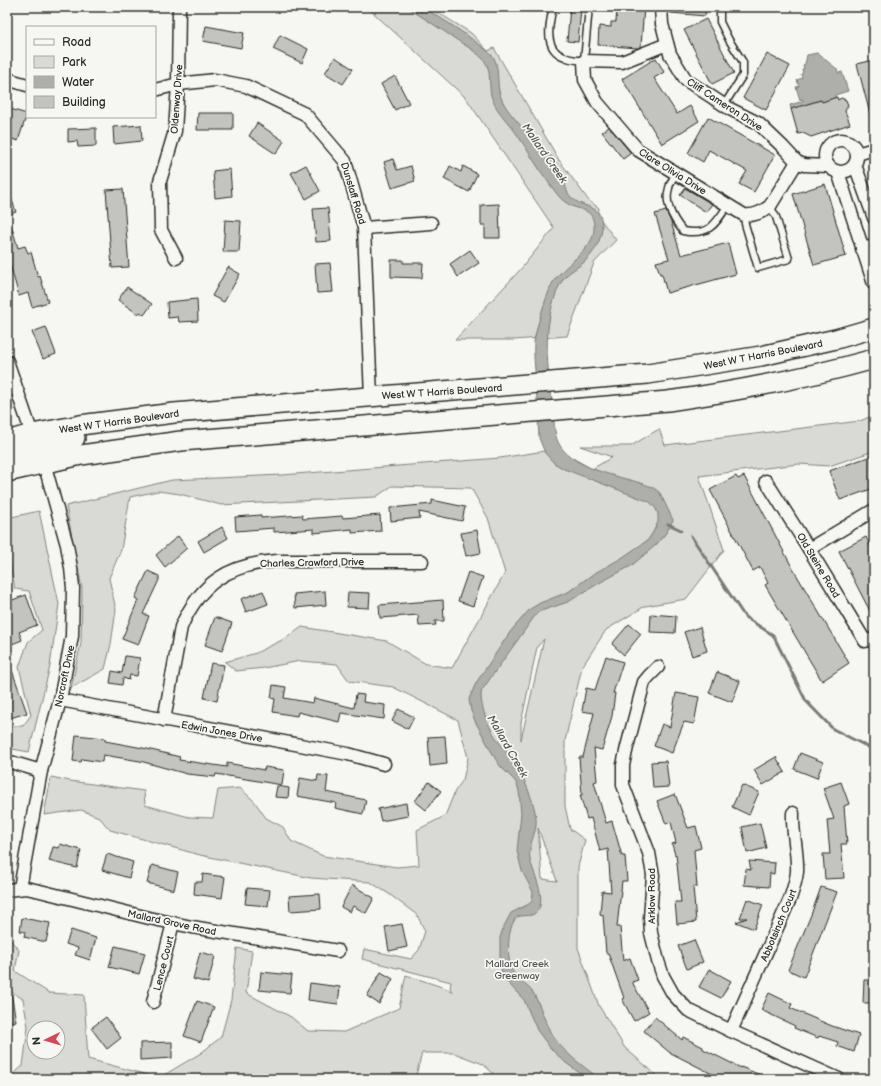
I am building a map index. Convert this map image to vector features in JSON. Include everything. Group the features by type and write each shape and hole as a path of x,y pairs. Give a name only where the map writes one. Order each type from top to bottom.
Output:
{"main road":[{"name":"West W T Harris Boulevard","path":"7,441 32,434 80,425 153,415 648,374 761,356 836,339 874,328"},
{"path":"7,472 81,455 181,441 668,401 774,384 874,359"},
{"path":"44,463 45,448 54,443 153,415"},
{"path":"7,460 17,457 28,450 32,442 32,434"}],"street":[{"name":"Oldenway Drive","path":"176,258 161,230 160,181 175,131 178,84 179,7"},
{"name":"Cliff Cameron Drive","path":"661,7 662,24 670,54 686,80 724,105 758,123 784,147 797,162"},
{"path":"584,62 622,62 667,44"},
{"name":"Clare Olivia Drive","path":"584,62 585,80 597,102 638,150 744,214"},
{"path":"7,79 26,85"},
{"name":"Dunstaff Road","path":"156,90 178,84 215,80 246,86 305,114 345,161 364,228 371,397"},
{"path":"874,218 856,159 853,144 843,139 838,140 829,145 825,155 833,169 868,248 874,284"},
{"path":"744,214 752,215 763,211 770,206 797,162 804,166 833,169 845,172 850,169 856,159 874,149"},
{"path":"364,228 431,223"},
{"path":"7,361 32,434"},
{"name":"Norcroft Drive","path":"20,888 41,771 60,700 72,636 73,588 67,545 44,463"},
{"name":"Old Steine Road","path":"766,480 810,549 865,641 874,639"},
{"path":"810,549 874,510"},
{"name":"Charles Crawford Drive","path":"164,720 181,627 187,612 196,599 213,582 227,573 243,566 265,561 422,561"},
{"name":"Arklow Road","path":"658,667 644,682 627,747 622,775 623,785 649,854 652,866 650,918 652,938 663,976 673,994 688,1010 731,1031 839,1079"},
{"name":"Edwin Jones Drive","path":"60,700 348,754 384,764"},
{"path":"7,761 41,771"},
{"name":"Abbotsinch Court","path":"731,1031 787,906 796,882 797,861 793,832 793,813"},
{"name":"Mallard Grove Road","path":"7,890 20,888 40,891 173,923 338,951"},
{"name":"Lence Court","path":"153,1002 173,923"}],"lane":[{"path":"554,7 549,24 550,42 555,52 564,57 584,62 589,7"},
{"path":"720,7 720,22 743,62 743,75 724,105"},
{"path":"676,174 669,188 668,202 673,219 683,231 695,233 709,228 718,221 728,205"},
{"path":"744,214 745,224 758,268 789,259 776,217 770,206"}],"green space":[{"path":"367,7 429,7 471,33 488,51 494,48 559,160 589,201 599,208 598,216 616,240 594,263 567,336 514,340 455,340 520,270 554,228 466,98"},
{"name":"Mallard Creek Greenway","path":"874,415 874,451 829,466 799,464 699,476 724,550 686,599 645,606 606,630 582,667 565,741 565,806 570,829 585,840 578,867 578,948 599,1006 625,1048 661,1079 499,1079 483,1064 454,1053 422,1053 415,1079 7,1079 23,1066 26,1043 26,1060 66,1060 66,1020 27,1020 23,999 7,989 7,936 19,950 15,971 49,993 84,995 88,1059 159,1078 201,1053 221,1037 231,1000 237,948 252,951 246,993 291,1017 308,1031 344,1032 399,1008 406,975 453,992 450,988 451,982 362,959 364,949 411,959 419,950 425,931 417,915 370,882 311,878 200,855 110,830 99,817 81,810 44,815 51,777 144,791 145,805 189,817 213,818 218,790 240,788 254,801 266,818 283,827 291,841 323,856 397,867 419,865 417,830 445,816 455,791 463,780 468,758 458,720 393,687 349,681 337,664 300,661 264,668 236,671 225,662 256,653 286,638 302,627 387,641 426,664 452,668 505,573 488,518 471,488 392,486 376,497 221,505 180,494 158,491 130,497 121,550 109,578 116,610 111,644 105,669 71,688 81,643 82,589 66,506 172,480 282,475 500,458 557,449 592,469 612,457 580,446 631,446 659,429 665,445 860,421","holes":["544,639 521,740 521,723 537,647","538,828 557,881 542,879"]},
{"path":"39,511 59,604 50,666 29,752 7,748 7,726 23,726 31,715 19,667 28,642 42,630 29,591 15,589 9,557 7,555 7,518"}],"water":[{"name":"Mallard Creek","path":"407,7 420,7 430,11 490,53 496,62 500,96 508,110 520,125 558,165 562,172 567,191 571,197 581,204 595,210 599,214 602,232 599,242 586,260 568,274 562,281 553,303 550,316 547,356 554,426 558,442 563,450 571,457 580,463 600,471 646,485 657,490 660,493 673,520 666,533 656,545 631,566 568,602 537,613 482,690 481,695 485,715 491,729 499,743 516,764 524,781 531,797 536,820 536,826 530,846 530,859 541,897 540,904 538,911 532,915 517,917 514,921 509,935 509,960 511,967 520,981 534,994 551,1033 556,1040 573,1058 600,1079 588,1079 566,1063 551,1049 537,1030 524,1000 506,981 502,973 500,938 503,928 511,913 532,901 533,892 522,871 517,851 521,814 517,784 496,760 475,721 471,711 469,699 476,683 510,632 530,609 540,603 568,592 593,574 620,559 648,540 658,522 658,514 650,502 564,469 554,463 545,453 539,438 534,356 535,336 552,284 563,270 588,245 592,238 594,222 589,213 570,205 559,196 516,133 498,110 491,96 488,69 484,60 471,49"},
{"path":"817,53 837,69 838,73 842,72 848,91 835,95 836,98 822,102 820,100 791,109 790,105 803,101 803,99 800,100 796,87 799,86 797,80 802,78 802,69 804,69 803,65 805,64 807,55"}],"building":[{"path":"617,7 644,7 641,46 638,48 598,45 599,26 611,27 611,22 616,22"},
{"path":"671,7 706,7 705,16 671,13"},
{"path":"570,8 581,9 578,42 567,41"},
{"path":"706,19 734,73 712,84 684,30"},
{"path":"206,26 244,33 241,48 203,41"},
{"path":"280,35 308,49 302,63 273,49"},
{"path":"767,54 790,66 766,110 743,98"},
{"path":"335,57 353,69 343,84 325,73"},
{"path":"656,58 664,72 654,78 677,114 690,106 699,121 662,144 622,79"},
{"path":"874,60 874,117 871,118 857,64"},
{"path":"395,76 409,103 395,110 381,84"},
{"path":"837,97 838,100 841,98 846,100 848,105 845,111 850,124 811,137 803,133 798,134 791,109"},
{"path":"7,108 26,114 18,141 7,137"},
{"path":"198,113 233,113 233,130 197,130"},
{"path":"708,117 775,155 754,192 739,184 747,171 709,150 703,162 688,153"},
{"path":"257,123 284,141 276,154 249,136"},
{"path":"141,125 142,141 114,144 113,127"},
{"path":"609,127 631,153 623,159 602,132"},
{"path":"96,128 96,146 78,147 77,141 68,142 68,129"},
{"path":"393,159 397,170 411,166 415,181 392,188 384,162"},
{"path":"306,165 320,191 306,199 291,173"},
{"path":"450,166 461,172 463,166 477,174 469,192 444,179"},
{"path":"230,169 232,196 215,198 213,171"},
{"path":"825,184 846,256 814,265 793,194"},
{"path":"8,188 16,212 7,215 7,189"},
{"path":"685,188 712,204 706,212 680,195"},
{"path":"123,189 129,267 112,268 106,190"},
{"path":"499,204 500,238 485,238 485,225 481,225 481,205"},
{"path":"328,208 331,241 316,242 313,209"},
{"path":"666,211 681,255 728,243 736,274 667,293 662,274 660,274 656,262 669,259 655,214"},
{"path":"7,218 9,218 18,248 25,246 28,253 31,252 38,277 40,276 48,302 32,307 28,293 19,296 7,254"},
{"path":"225,220 241,221 239,252 223,252"},
{"path":"470,250 479,263 458,277 450,264"},
{"path":"391,260 403,260 403,263 423,263 422,278 391,277"},
{"path":"330,263 333,292 317,293 315,264"},
{"path":"228,267 240,274 224,302 212,296"},
{"path":"127,287 152,304 144,315 140,312 138,314 118,300"},
{"path":"197,299 198,321 179,322 178,317 168,318 167,302"},
{"path":"46,327 56,354 43,359 32,332"},
{"path":"874,455 874,488 840,500 829,471"},
{"path":"736,476 738,479 744,476 793,569 849,663 822,681 765,585 768,583 760,567 753,571 710,490"},
{"path":"432,500 465,507 462,521 419,512 420,518 391,521 390,508 432,504"},
{"path":"261,515 261,518 302,515 303,519 380,515 381,531 352,533 352,529 314,533 314,529 274,532 274,528 236,531 235,517"},
{"path":"222,527 228,538 204,552 198,541"},
{"path":"477,530 481,553 466,556 461,533"},
{"path":"178,536 187,548 165,567 156,555"},
{"path":"866,537 874,553 874,619 839,551"},
{"path":"148,571 159,576 159,580 143,614 149,616 138,645 122,639 138,600 135,598"},
{"path":"468,572 483,577 473,606 458,601"},
{"path":"263,591 268,604 246,612 241,599"},
{"path":"325,591 326,605 295,608 294,594"},
{"path":"348,592 370,593 369,608 347,607"},
{"path":"26,595 37,625 19,632 22,640 7,646 7,602"},
{"path":"443,600 444,621 435,621 436,625 419,626 418,615 380,618 379,605"},
{"path":"651,614 676,616 675,633 650,632"},
{"path":"215,617 232,623 222,651 205,645"},
{"path":"629,624 641,634 624,655 612,644"},
{"path":"700,627 707,651 692,656 684,632"},
{"path":"125,656 140,658 137,676 130,675 129,680 123,678 122,685 110,683 112,671 122,673"},
{"path":"606,656 623,662 613,693 615,693 612,716 602,750 594,748 597,781 594,782 606,823 612,821 622,856 625,856 627,881 622,881 617,927 620,927 623,961 630,958 638,980 632,982 649,1012 634,1021 622,999 624,998 608,953 606,953 603,915 600,914 602,891 611,892 608,849 600,851 591,818 587,819 580,795 582,795 579,757 583,757 594,713 582,711 586,688 595,690"},
{"path":"7,659 27,713 10,718 7,709"},
{"path":"211,663 224,665 217,701 204,698"},
{"path":"717,672 740,681 732,702 709,693"},
{"path":"273,685 286,687 284,698 313,703 314,698 354,708 356,694 364,695 363,702 385,705 384,719 341,713 339,722 298,712 297,716 273,712 275,699 271,698"},
{"path":"676,693 699,697 694,724 684,722 672,753 654,746 662,724 670,727"},
{"path":"398,709 414,717 408,729 392,721"},
{"path":"76,735 105,738 105,741 180,757 179,760 227,767 227,763 264,770 265,767 284,770 282,785 216,774 215,777 187,774 140,761 103,755 102,762 82,759 81,762 73,761"},
{"path":"445,736 447,764 430,766 428,737"},
{"path":"800,753 823,762 817,778 794,769"},
{"path":"776,757 785,772 763,785 754,770"},
{"path":"666,761 669,787 653,788 651,762"},
{"path":"318,775 328,776 326,792 366,800 363,814 335,808 336,803 297,796 300,778 317,781"},
{"path":"429,782 441,791 426,810 415,801"},
{"path":"841,782 849,804 844,806 847,844 841,844 844,878 825,879 823,854 830,854 827,820 834,819 823,788"},
{"path":"742,785 759,792 749,815 732,807"},
{"path":"277,786 289,788 288,798 275,797"},
{"path":"675,794 688,828 696,826 701,848 694,850 697,887 693,887 696,922 677,924 675,902 681,902 676,854 675,855 672,844 676,843 671,822 666,824 657,801"},
{"path":"406,803 408,816 381,821 378,809"},
{"path":"760,823 766,848 747,853 742,827"},
{"path":"60,844 81,850 77,868 49,861 53,847 59,848"},
{"path":"107,854 133,862 129,878 102,870"},
{"path":"749,861 775,863 774,874 770,873 769,887 744,885 746,869 751,870"},
{"path":"152,865 178,872 174,890 147,883"},
{"path":"203,874 225,877 222,898 194,894 195,882 202,882"},
{"path":"352,885 374,898 366,913 353,906 350,912 341,907"},
{"path":"821,887 837,892 804,977 788,970"},
{"path":"247,888 270,890 268,906 245,904"},
{"path":"320,894 321,909 290,911 289,896"},
{"path":"747,899 763,905 754,929 736,922 747,918 740,918"},
{"path":"22,918 50,923 46,942 24,937 25,932 20,931"},
{"path":"402,924 407,947 389,951 385,927"},
{"path":"71,930 96,938 90,960 75,955 78,948 66,944"},
{"path":"694,940 703,962 687,969 678,946"},
{"path":"115,946 145,953 139,974 109,967"},
{"path":"200,952 215,956 208,983 193,979"},
{"path":"709,969 731,981 721,998 699,987"},
{"path":"261,972 292,975 290,993 259,990"},
{"path":"381,972 393,979 379,1004 367,996"},
{"path":"864,980 874,980 874,1003 863,1003"},
{"path":"310,983 340,987 338,1004 308,1000"},
{"path":"7,993 11,993 16,1021 7,1023"},
{"path":"769,993 792,1004 790,1008 832,1026 859,1035 854,1052 837,1046 838,1042 819,1036 818,1038 794,1028 795,1026 761,1010"},
{"path":"197,1001 214,1007 201,1042 184,1036"},
{"path":"106,1017 121,1038 107,1049 91,1028"},
{"path":"655,1017 682,1040 683,1037 741,1068 770,1079 722,1079 669,1052 644,1031"},
{"path":"172,1042 172,1058 140,1060 140,1043"}],"waterway":[{"path":"668,524 681,530"},
{"path":"691,536 745,617 773,635 806,701 833,729 874,750"}]}
